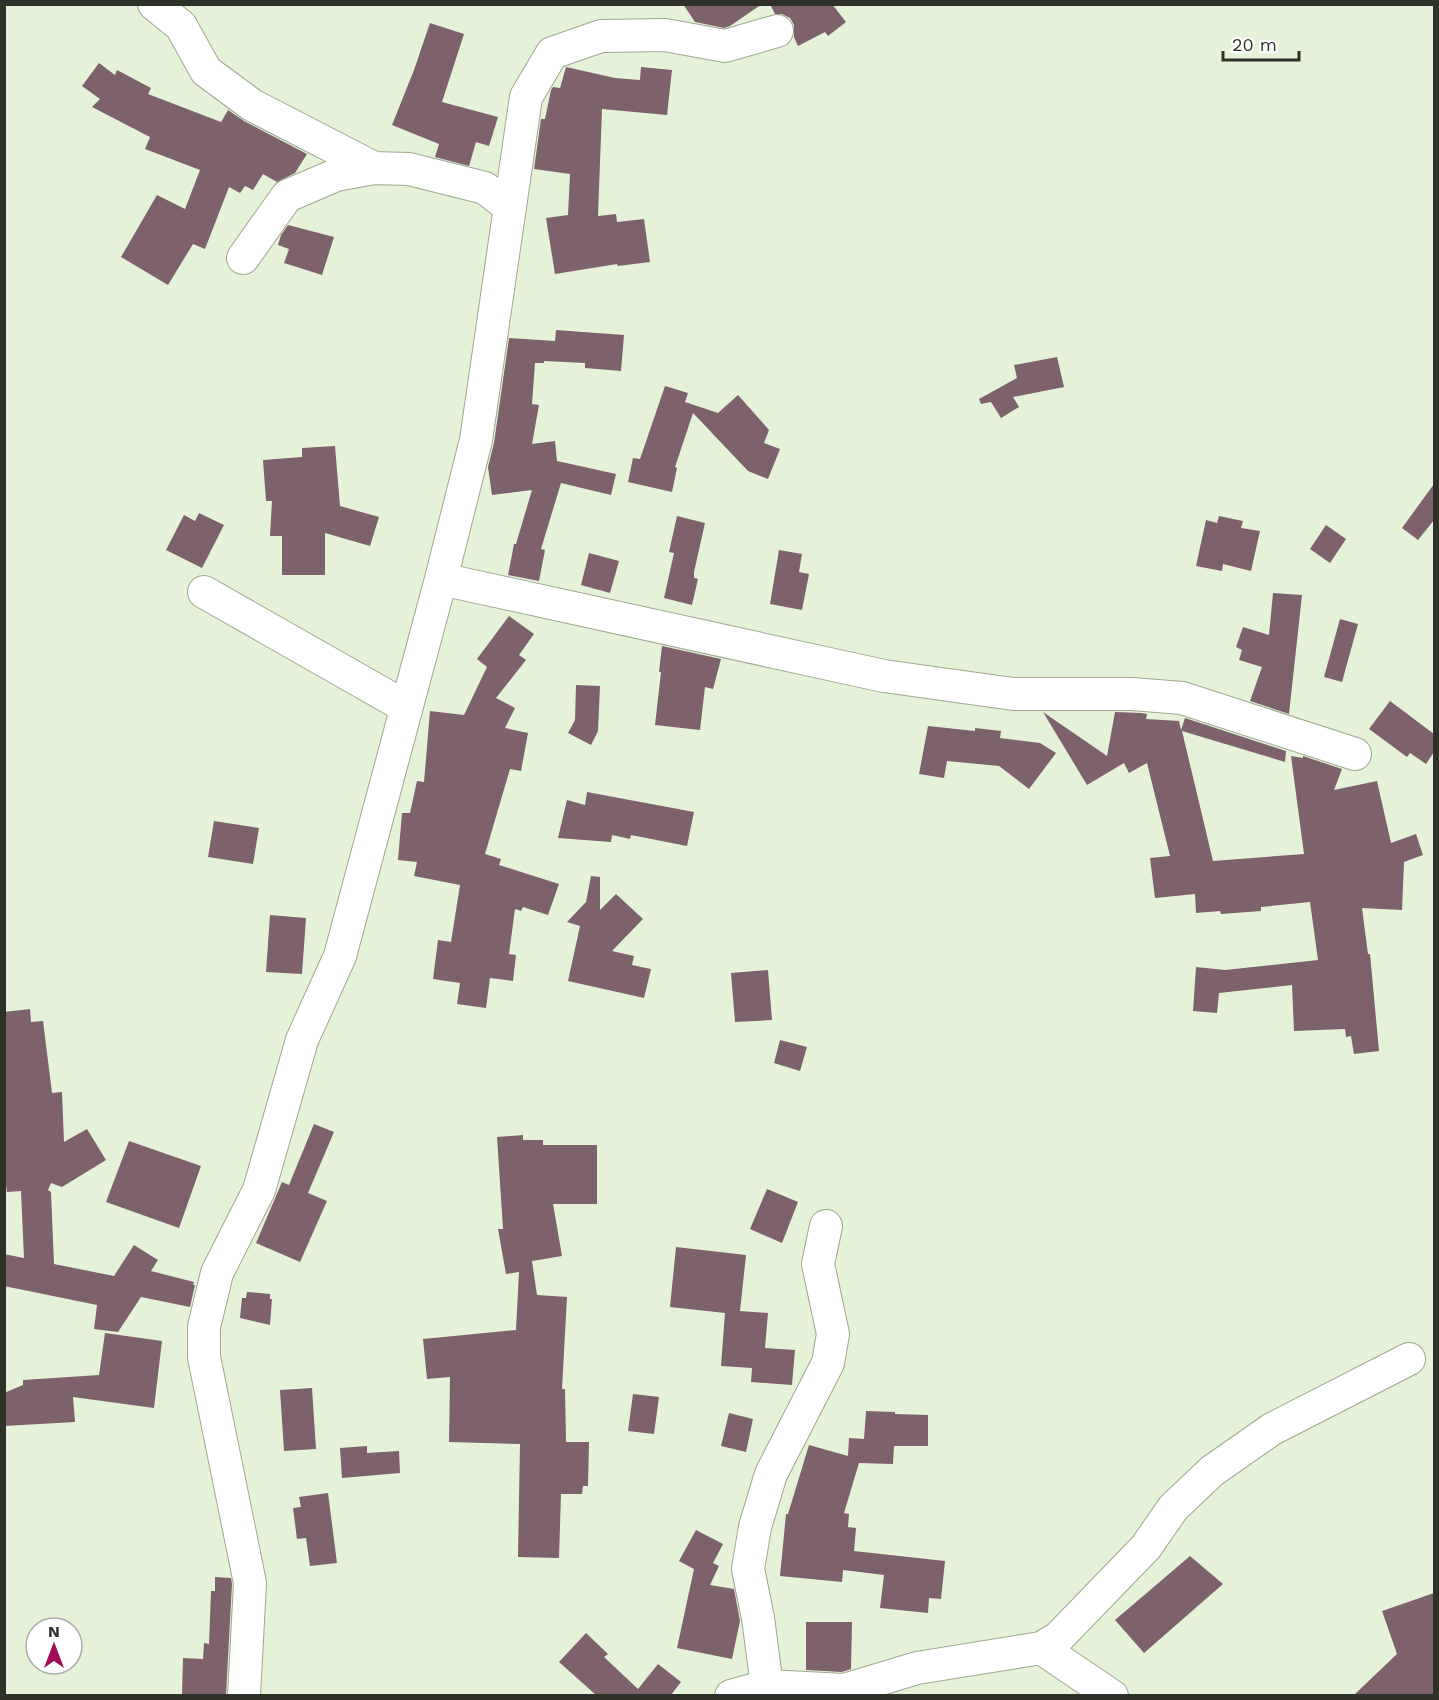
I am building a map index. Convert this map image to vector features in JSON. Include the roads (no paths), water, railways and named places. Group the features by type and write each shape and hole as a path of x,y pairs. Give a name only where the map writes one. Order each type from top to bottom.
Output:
{"street":[{"path":"154,4 181,26 206,71 252,105 374,168"},
{"path":"244,1695 250,1583 204,1357 204,1327 218,1273 258,1190 302,1040 340,956 441,579 476,440 525,97 552,53 601,36 665,35 725,46 777,31"},
{"path":"243,258 287,196 336,175 374,168 409,170 485,188 509,207"},
{"path":"441,579 884,676 1013,694 1132,694 1182,698 1355,754"},
{"path":"204,592 406,707"},
{"path":"767,1686 758,1618 748,1569 755,1527 771,1474 828,1363 833,1334 818,1264 826,1226"},
{"path":"731,1695 767,1686 844,1690 916,1668 1041,1648 1058,1638 1146,1547 1173,1508 1212,1471 1272,1429 1409,1359"},
{"path":"1041,1648 1112,1695"}]}
